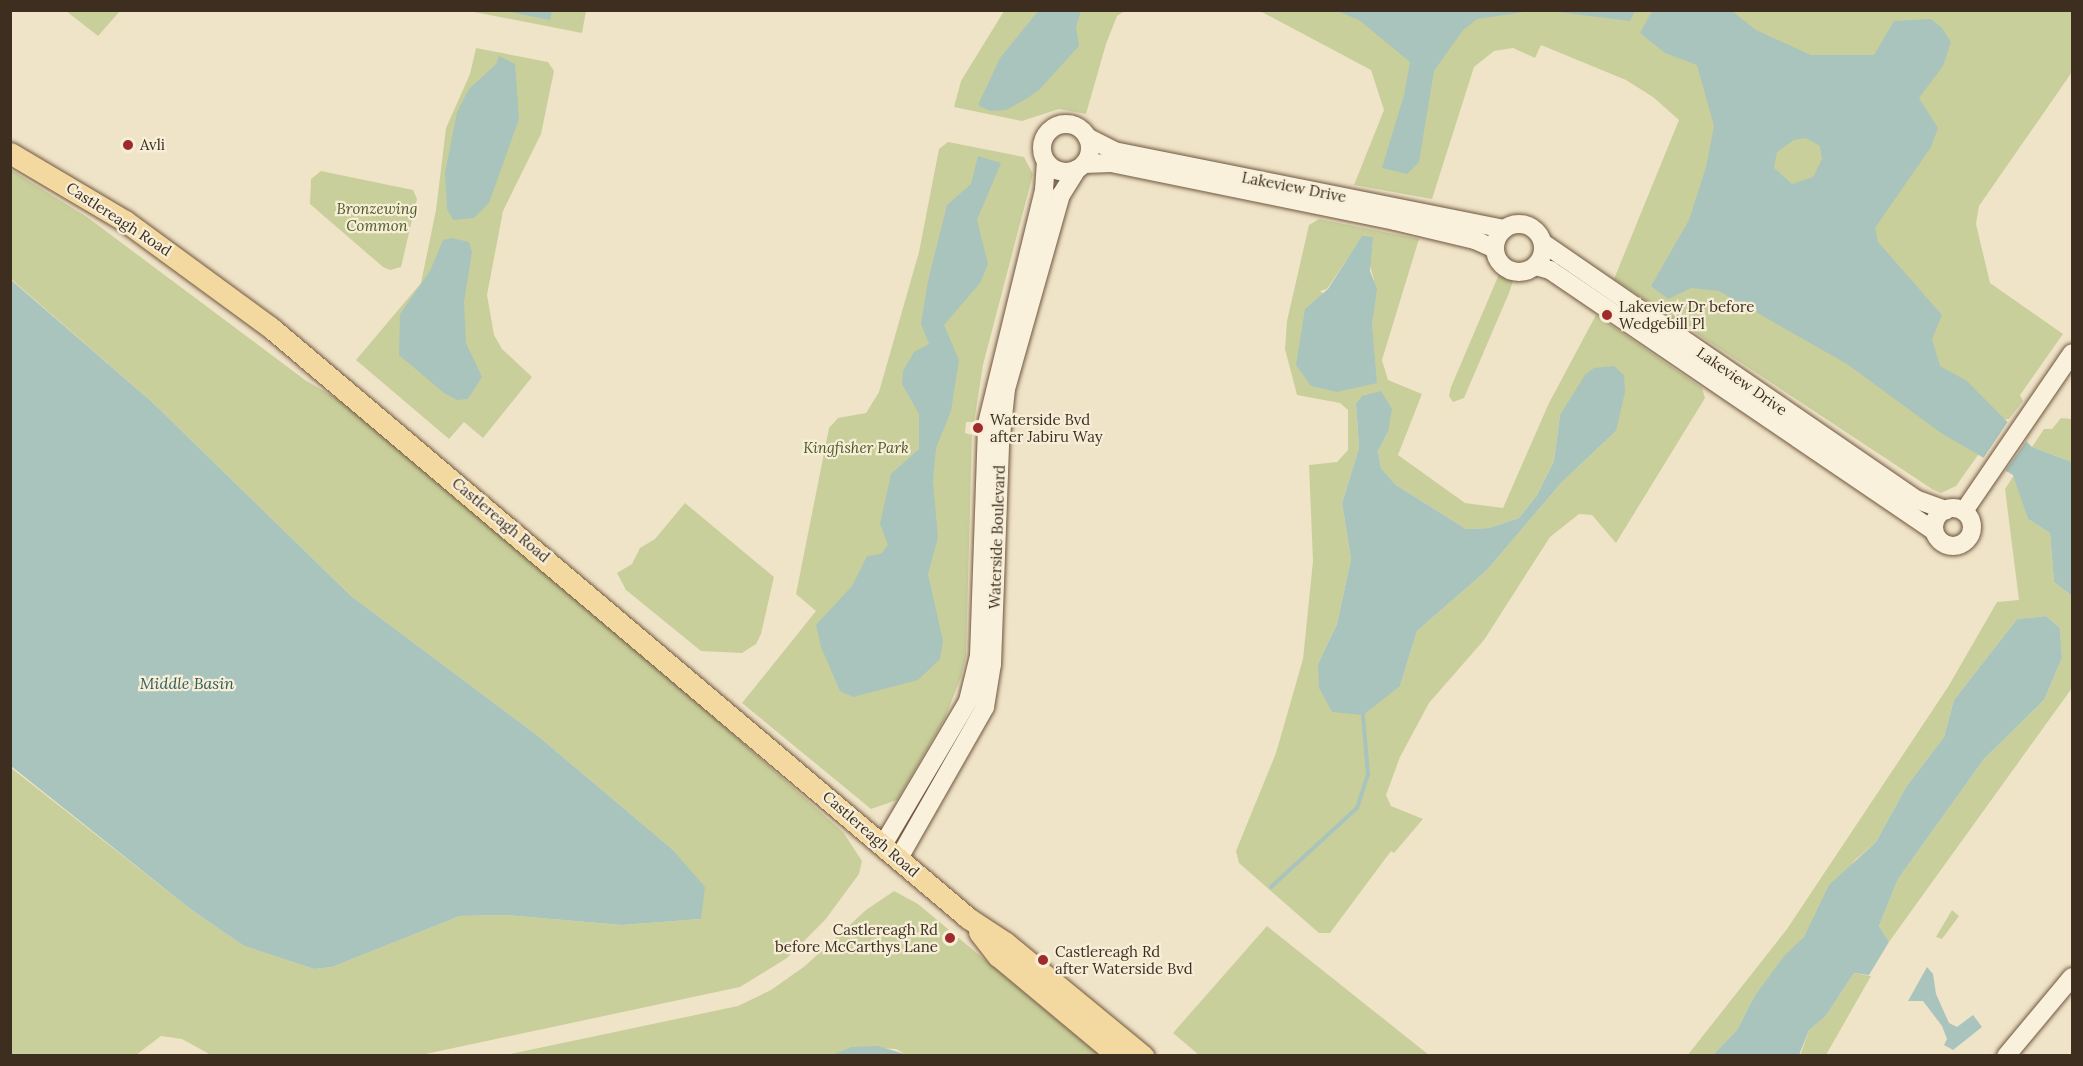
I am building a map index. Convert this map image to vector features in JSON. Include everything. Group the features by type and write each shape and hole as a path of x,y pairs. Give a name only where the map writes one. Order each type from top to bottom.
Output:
{"main road":[{"name":"Castlereagh Road","path":"10,153 125,221 270,327 968,918 1006,943 1143,1056"},
{"name":"Castlereagh Road","path":"968,918 998,956 1118,1056"}],"street":[{"path":"1072,125 1087,137 1090,151 1081,167 1058,171 1046,163 1042,142 1051,129 1072,125"},
{"name":"Lakeview Drive","path":"1087,137 1113,151 1352,205"},
{"name":"Waterside Boulevard","path":"891,852 968,701 979,656 987,424 1044,190 1046,163"},
{"name":"Lakeview Drive","path":"1081,167 1111,163 1400,214 1504,229"},
{"name":"Waterside Boulevard","path":"891,852 985,707 992,664 1000,445 1006,389 1061,195 1081,167"},
{"name":"Lakeview Drive","path":"1400,214 1495,249"},
{"path":"1513,224 1529,225 1544,243 1536,266 1523,272 1507,269 1495,249 1504,229 1513,224"},
{"name":"Lakeview Drive","path":"1544,243 1896,486 1928,505 1955,510"},
{"name":"Lakeview Drive","path":"1536,266 1550,270 1934,531"},
{"path":"1955,510 1972,526 1963,544 1946,546 1934,531 1936,518 1955,510 1986,477 2073,353"},
{"path":"2006,1056 2073,977"}],"green space":[{"path":"66,11 120,11 98,36"},
{"path":"469,11 586,11 582,33"},
{"path":"1004,11 1125,11 1117,16 1106,44 1086,114 1059,109 1022,121 954,107 961,81"},
{"path":"1260,11 2072,11 2072,72 1979,206 1976,224 1990,283 2063,334 2020,395 2023,401 2009,419 2003,420 1956,486 1941,493 1614,279 1679,120 1653,97 1626,80 1541,45 1535,58 1513,48 1494,51 1474,67 1432,199 1354,185 1384,110 1371,70"},
{"path":"476,48 548,62 554,71 541,134 503,211 487,295 494,335 502,349 532,377 483,438 464,422 449,439 356,360 421,283 436,210 446,128 470,74"},
{"name":"Kingfisher Park","path":"948,142 1024,157 1033,174 983,365 974,422 966,422 965,433 972,435 966,656 961,677 945,718 897,800 871,809 742,703 816,611 796,594 829,428 838,418 866,413 879,392 919,252 939,149"},
{"path":"11,170 87,217 305,380 348,405 591,608 843,832 862,861 859,874 825,920 787,958 740,987 421,1055 211,1055 182,1039 161,1036 136,1055 11,1055 10,767 189,908 244,946 314,969 332,967 460,916 505,915 622,925 701,919 672,849 538,736 351,596 152,402 11,279"},
{"name":"Bronzewing Common","path":"321,171 413,190 417,199 401,267 390,270 383,267 310,204 311,179"},
{"path":"1319,219 1419,239 1382,360 1388,380 1422,394 1398,455 1465,503 1503,508 1549,403 1596,315 1702,388 1705,398 1616,543 1592,515 1579,514 1550,537 1484,640 1429,703 1400,757 1386,795 1391,806 1423,819 1394,853 1391,851 1330,933 1319,933 1239,863 1236,851 1276,753 1303,659 1313,561 1309,465 1337,462 1348,450 1348,410 1340,403 1297,395 1285,349 1287,321 1309,225","holes":["1362,237 1374,280 1372,330 1320,291 1327,289","1356,404 1388,432 1378,451 1381,468 1396,485 1466,529 1489,528 1519,518 1537,495 1554,461 1560,415 1616,431 1561,483 1487,570 1417,631 1400,686 1318,664 1337,624 1351,559 1342,503 1359,448"]},
{"path":"1500,272 1514,278 1509,293 1464,398 1453,402 1449,396 1451,387"},
{"path":"2061,418 2072,419 2072,462 2032,447 2044,429 2052,429"},
{"path":"2014,475 2028,519 2050,533 2054,582 2072,596 2072,688 1889,942 1879,926 1898,879 1984,759 2044,700 2062,658 2060,628 2046,616 2017,619 1954,700 1944,737 1906,787 1876,842 1854,861 1804,937 1754,997 1737,1030 1713,1055 1687,1056 1787,929 1948,687 1997,602 2019,600 2005,489"},
{"path":"685,503 774,577 761,634 756,644 742,653 701,651 626,590 617,573 632,564 640,548 655,539"},
{"path":"894,891 918,904 1099,1055 908,1056 896,1049 851,1047 832,1056 501,1056 738,1006 771,990 805,966 866,910"},
{"path":"1952,910 1959,916 1942,939 1936,937"},
{"path":"1267,926 1429,1055 1199,1055 1173,1033"},
{"path":"1854,973 1871,976 1826,1055 1800,1056 1809,1030 1825,1017"}],"water":[{"path":"552,10 550,20 505,11"},
{"path":"1039,10 1081,11 1076,27 1079,46 1039,90 1026,99 1006,110 990,111 978,105 1000,58"},
{"path":"1635,10 1630,21 1550,11"},
{"path":"1337,11 1531,11 1477,19 1463,30 1434,71 1419,162 1407,174 1382,168 1404,95 1410,62 1359,20"},
{"path":"1652,11 1732,11 1756,30 1811,55 1874,55 1894,21 1931,19 1942,28 1951,42 1943,66 1919,98 1938,128 1931,147 1875,228 1878,242 1942,315 1932,339 1940,366 1967,381 2032,447 2072,462 2072,596 2054,582 2050,533 2028,519 2013,475 1941,433 1847,364 1719,291 1691,288 1668,299 1651,286 1689,220 1706,167 1714,126 1697,65 1665,53 1640,33","holes":["1806,138 1820,146 1822,159 1813,177 1792,184 1774,168 1777,152 1794,140"]},
{"path":"499,56 515,64 519,119 489,203 474,218 453,220 447,209 445,173 457,112 469,89 496,64"},
{"path":"978,156 1001,163 977,220 988,264 980,283 944,325 959,360 951,411 936,448 933,481 938,538 928,574 943,641 940,659 918,680 853,697 840,691 821,647 816,625 852,586 867,556 881,554 888,545 880,524 891,474 919,449 919,414 902,384 903,371 914,352 929,344 921,324 928,281 947,205 971,184"},
{"path":"1362,236 1373,237 1370,271 1377,289 1372,325 1377,383 1337,392 1311,386 1296,365 1305,309 1328,289"},
{"path":"452,238 469,242 472,252 464,302 466,343 482,377 468,399 457,400 444,393 399,355 400,314 430,271 443,240"},
{"name":"Middle Basin","path":"10,279 152,402 351,596 538,736 672,849 705,887 701,919 622,925 505,915 460,916 332,967 314,969 244,946 189,908 11,766"},
{"path":"1614,366 1624,375 1625,392 1616,431 1561,483 1487,570 1417,631 1400,686 1363,715 1332,712 1319,688 1318,664 1337,624 1351,559 1342,503 1359,448 1356,404 1362,396 1381,391 1392,409 1388,432 1378,451 1381,468 1396,485 1466,529 1489,528 1519,518 1537,495 1554,461 1560,415 1585,375 1594,368"},
{"path":"2046,616 2060,628 2062,658 2044,700 1984,759 1898,879 1879,926 1889,942 1869,975 1854,973 1825,1017 1809,1030 1799,1055 1713,1055 1737,1030 1754,997 1784,956 1804,937 1829,885 1876,842 1906,787 1944,737 1954,700 2017,619"},
{"path":"1927,967 1933,974 1936,994 1949,1023 1957,1027 1973,1015 1982,1027 1953,1050 1944,1045 1947,1039 1942,1026 1923,1001 1908,1001"},
{"path":"878,1046 908,1055 832,1055 851,1047"}],"pier":[{"path":"2009,420 2028,439 2004,473 1982,460"}],"waterway":[{"path":"1271,887 1357,808 1368,775 1363,715"}],"place":[{"name":"Avli","path":"128,145"},
{"name":"Lakeview Dr before Wedgebill Pl","path":"1607,315"},
{"name":"Waterside Bvd after Jabiru Way","path":"978,428"},
{"name":"Castlereagh Rd before McCarthys Lane","path":"950,938"},
{"name":"Castlereagh Rd after Waterside Bvd","path":"1043,960"}]}
